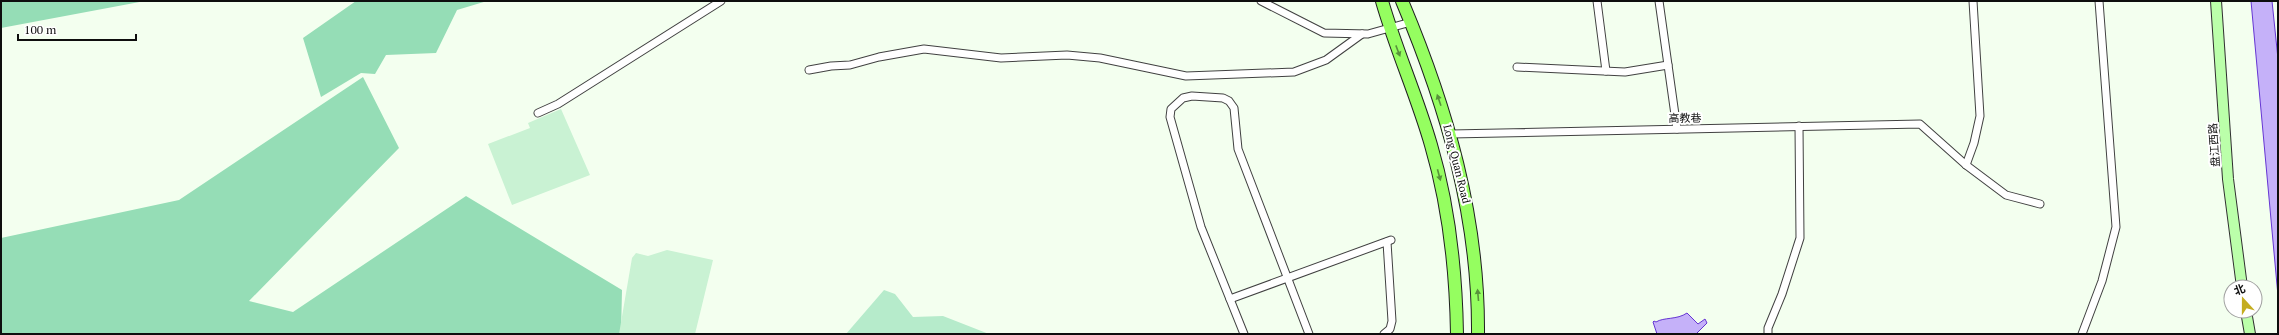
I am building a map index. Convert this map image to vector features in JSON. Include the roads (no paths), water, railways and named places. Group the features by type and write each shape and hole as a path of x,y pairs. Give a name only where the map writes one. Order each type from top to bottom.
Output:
{"main road":[{"name":"Long Quan Road","path":"1382,1 1389,27 1420,108 1445,195 1455,282 1457,334"},
{"name":"Long Quan Road","path":"1402,1 1451,134 1465,192 1474,250 1479,302 1478,334"}],"street":[{"path":"538,113 558,104 721,1"},
{"path":"1262,1 1324,33 1362,34 1411,22"},
{"path":"1597,1 1606,71"},
{"path":"1659,1 1677,129"},
{"path":"1973,1 1980,116 1974,143 1966,165 2006,195 2040,204"},
{"path":"2082,334 2102,281 2116,227 2099,1"},
{"name":"盘江西路","path":"2216,1 2228,179 2241,279"},
{"path":"809,70 831,66 850,65 879,57 924,49 1001,58 1067,55 1100,58 1186,76 1294,72 1326,60 1362,34"},
{"path":"1517,67 1625,72 1668,65"},
{"path":"1244,334 1201,227 1170,117 1171,109 1183,98 1192,96 1223,98 1229,100 1234,108 1238,150 1309,334"},
{"name":"高教巷","path":"1451,134 1920,124 1966,165"},
{"path":"1768,334 1768,328 1782,294 1800,238 1798,126"},
{"path":"1230,299 1389,241 1392,321 1390,329 1384,334"},
{"path":"2247,319 2250,334"}]}
